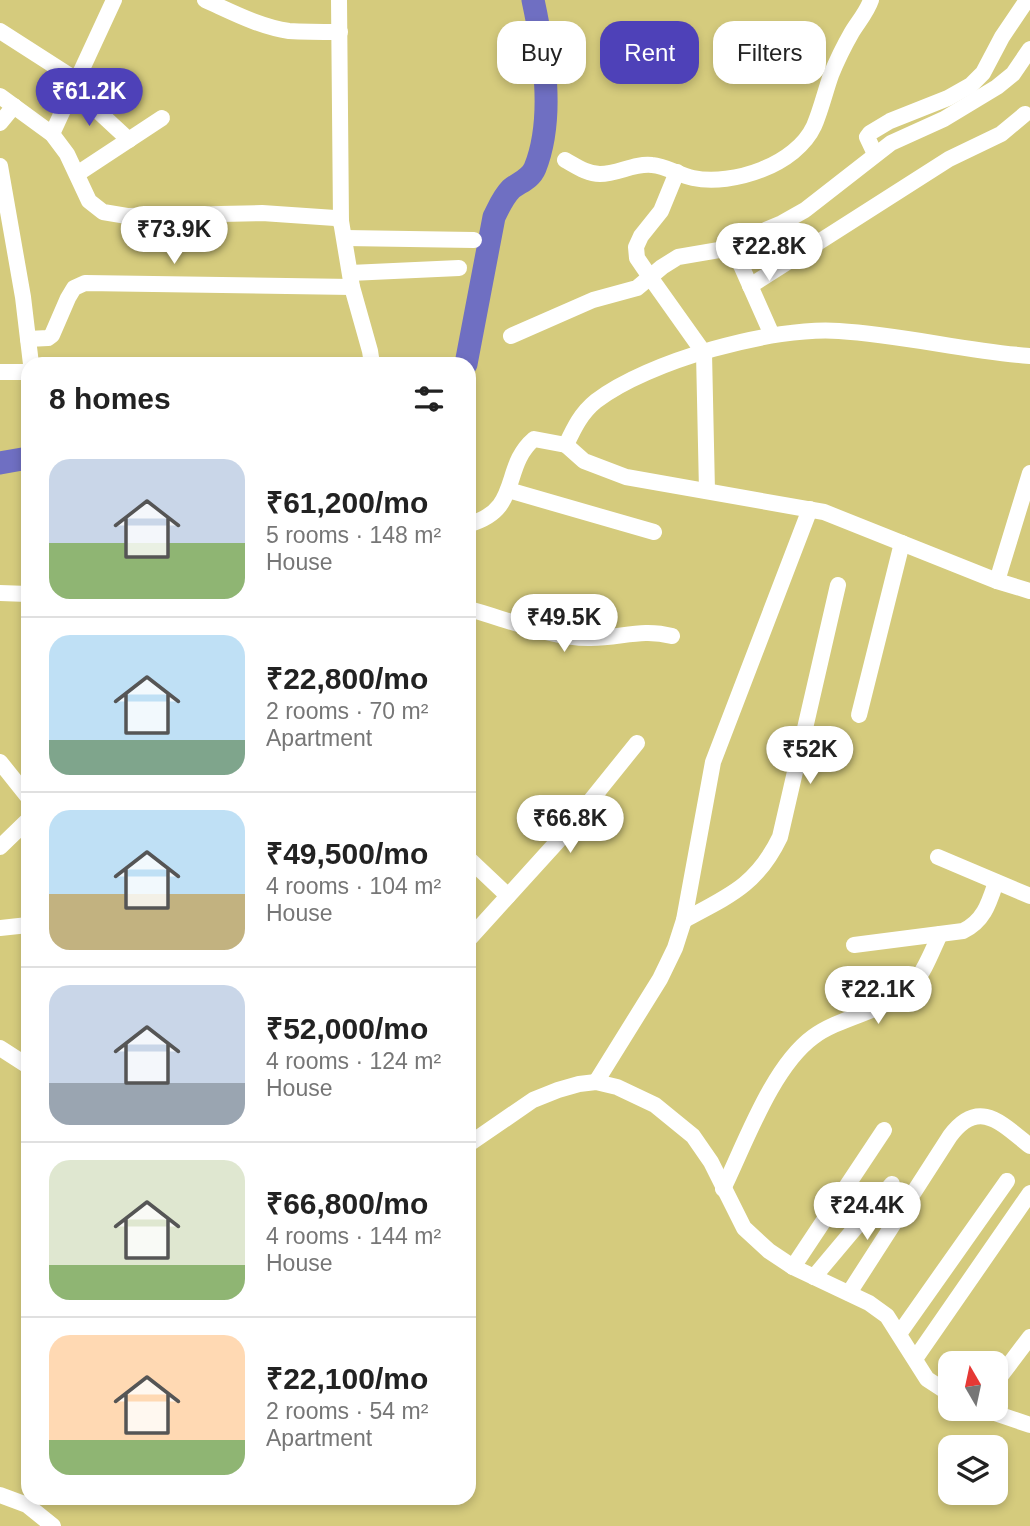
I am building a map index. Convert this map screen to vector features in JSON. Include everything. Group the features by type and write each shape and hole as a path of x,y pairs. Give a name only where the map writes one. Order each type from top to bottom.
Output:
{"street":[{"path":"52,134 114,0"},
{"path":"205,0 255,22 279,29 340,32"},
{"path":"339,0 343,230 351,280 371,357"},
{"path":"565,160 587,172 598,174 653,165 694,178 734,177 786,158 804,142 814,127 843,48 871,0"},
{"path":"875,154 868,142 870,133 911,111 947,98 971,85 983,73 1002,37 1027,0"},
{"path":"0,31 76,85 129,140"},
{"path":"512,336 593,300 637,288 678,257 732,246 805,210 891,143 970,105 1005,80 1029,55"},
{"path":"0,96 52,134 67,154 89,201 103,212 127,216 279,213 335,218 343,230"},
{"path":"0,123 14,106"},
{"path":"750,286 948,159 1001,134 1026,114"},
{"path":"77,174 162,118"},
{"path":"0,166 23,297 29,357"},
{"path":"677,172 661,211 641,236 636,247 637,258 704,353 707,491"},
{"path":"343,230 474,240"},
{"path":"732,246 772,335"},
{"path":"28,339 48,338 52,335 74,288 85,284 351,280 459,268"},
{"path":"566,445 580,416 596,401 664,366 786,332 838,330 1030,356"},
{"path":"0,372 21,372"},
{"path":"476,520 493,514 508,490 523,449 534,439 566,445 584,461 626,477 824,512 996,581 1030,591"},
{"path":"996,581 1030,473"},
{"path":"508,490 654,532"},
{"path":"596,1082 660,979 675,948 684,920 713,762 810,509"},
{"path":"859,715 902,543"},
{"path":"684,920 739,889 756,876 769,860 780,837 838,585"},
{"path":"0,593 21,594"},
{"path":"476,610 572,637 590,638 654,631 672,636"},
{"path":"476,931 558,841 637,743"},
{"path":"0,762 21,788"},
{"path":"0,847 21,827"},
{"path":"938,857 1030,896"},
{"path":"476,872 508,896"},
{"path":"854,945 963,931 974,926 987,910 996,882"},
{"path":"0,928 21,926"},
{"path":"723,1189 772,1088 796,1053 812,1038 836,1023 887,1003 910,988 918,979 940,934"},
{"path":"0,1048 21,1062"},
{"path":"476,1139 533,1101 558,1090 596,1082 617,1087 655,1105 693,1136 711,1162 744,1227 769,1251 793,1267 849,1293 887,1316 927,1379 938,1386"},
{"path":"849,1293 950,1136 967,1118 981,1115 995,1120 1030,1146"},
{"path":"793,1267 884,1130"},
{"path":"899,1334 1007,1181"},
{"path":"814,1277 892,1184"},
{"path":"915,1359 1030,1193"},
{"path":"1008,1366 1030,1336"},
{"path":"1008,1418 1030,1425"},
{"path":"0,1495 21,1503"},
{"path":"27,1505 53,1526"}],"waterway":[{"path":"467,357 494,217 508,192 533,172 545,128 544,62 533,0"},
{"path":"0,463 21,459"}]}
